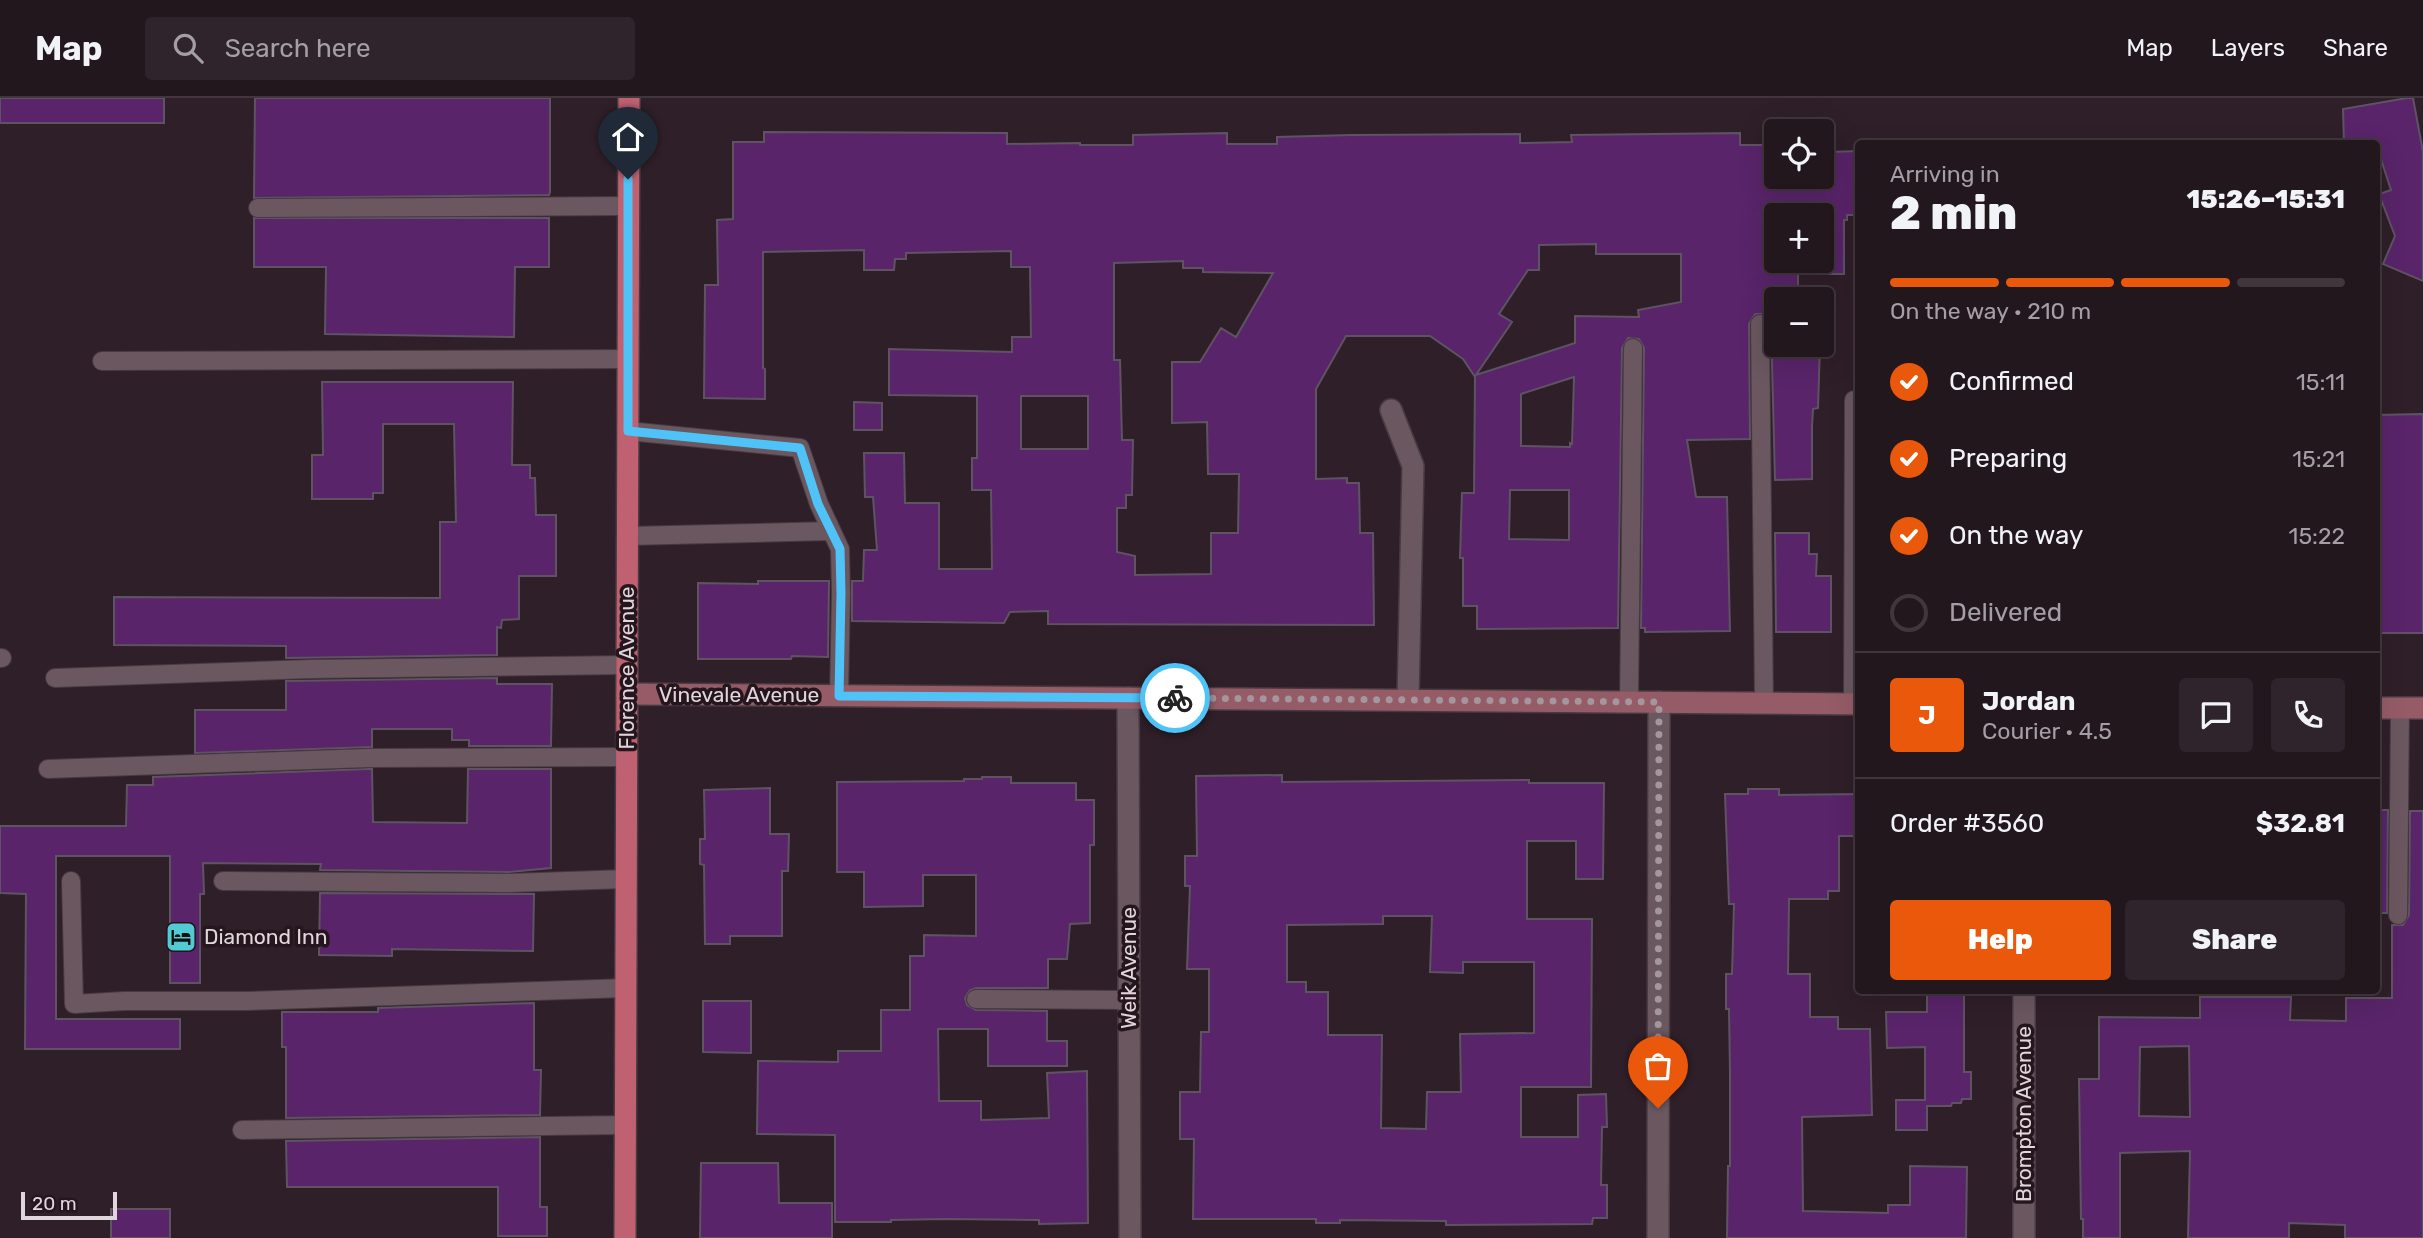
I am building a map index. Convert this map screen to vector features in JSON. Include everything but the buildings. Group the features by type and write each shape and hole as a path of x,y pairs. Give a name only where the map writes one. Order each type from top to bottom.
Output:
{"main road":[{"name":"Florence Avenue","path":"625,1238 629,98"}],"street":[{"path":"1391,410 1413,466 1408,700"},
{"name":"Vinevale Avenue","path":"627,694 1855,704"},
{"name":"Weik Avenue","path":"1128,698 1130,1238"},
{"path":"1658,1238 1659,702"},
{"path":"2380,708 2423,708"},
{"name":"Brompton Avenue","path":"2024,994 2024,1238"}],"lane":[{"path":"258,208 628,206"},
{"path":"1760,324 1764,703"},
{"path":"1629,702 1633,348"},
{"path":"102,361 628,359"},
{"path":"1854,400 1855,552"},
{"path":"628,431 800,448 818,504 840,549 839,696"},
{"path":"628,536 831,531"},
{"path":"55,678 310,669 627,666"},
{"path":"2398,915 2400,708"},
{"path":"48,769 368,758 627,757"},
{"path":"223,881 509,883 626,879"},
{"path":"71,881 74,1004 626,988"},
{"path":"976,999 1129,1000"},
{"path":"242,1130 625,1125"}],"way so far":[{"path":"1175,698 1659,702 1658,1108"}],"place":[{"name":"Diamond Inn","path":"181,937"}],"route":[{"path":"628,179 628,431 800,448 818,504 840,549 839,696 1175,698"}]}
